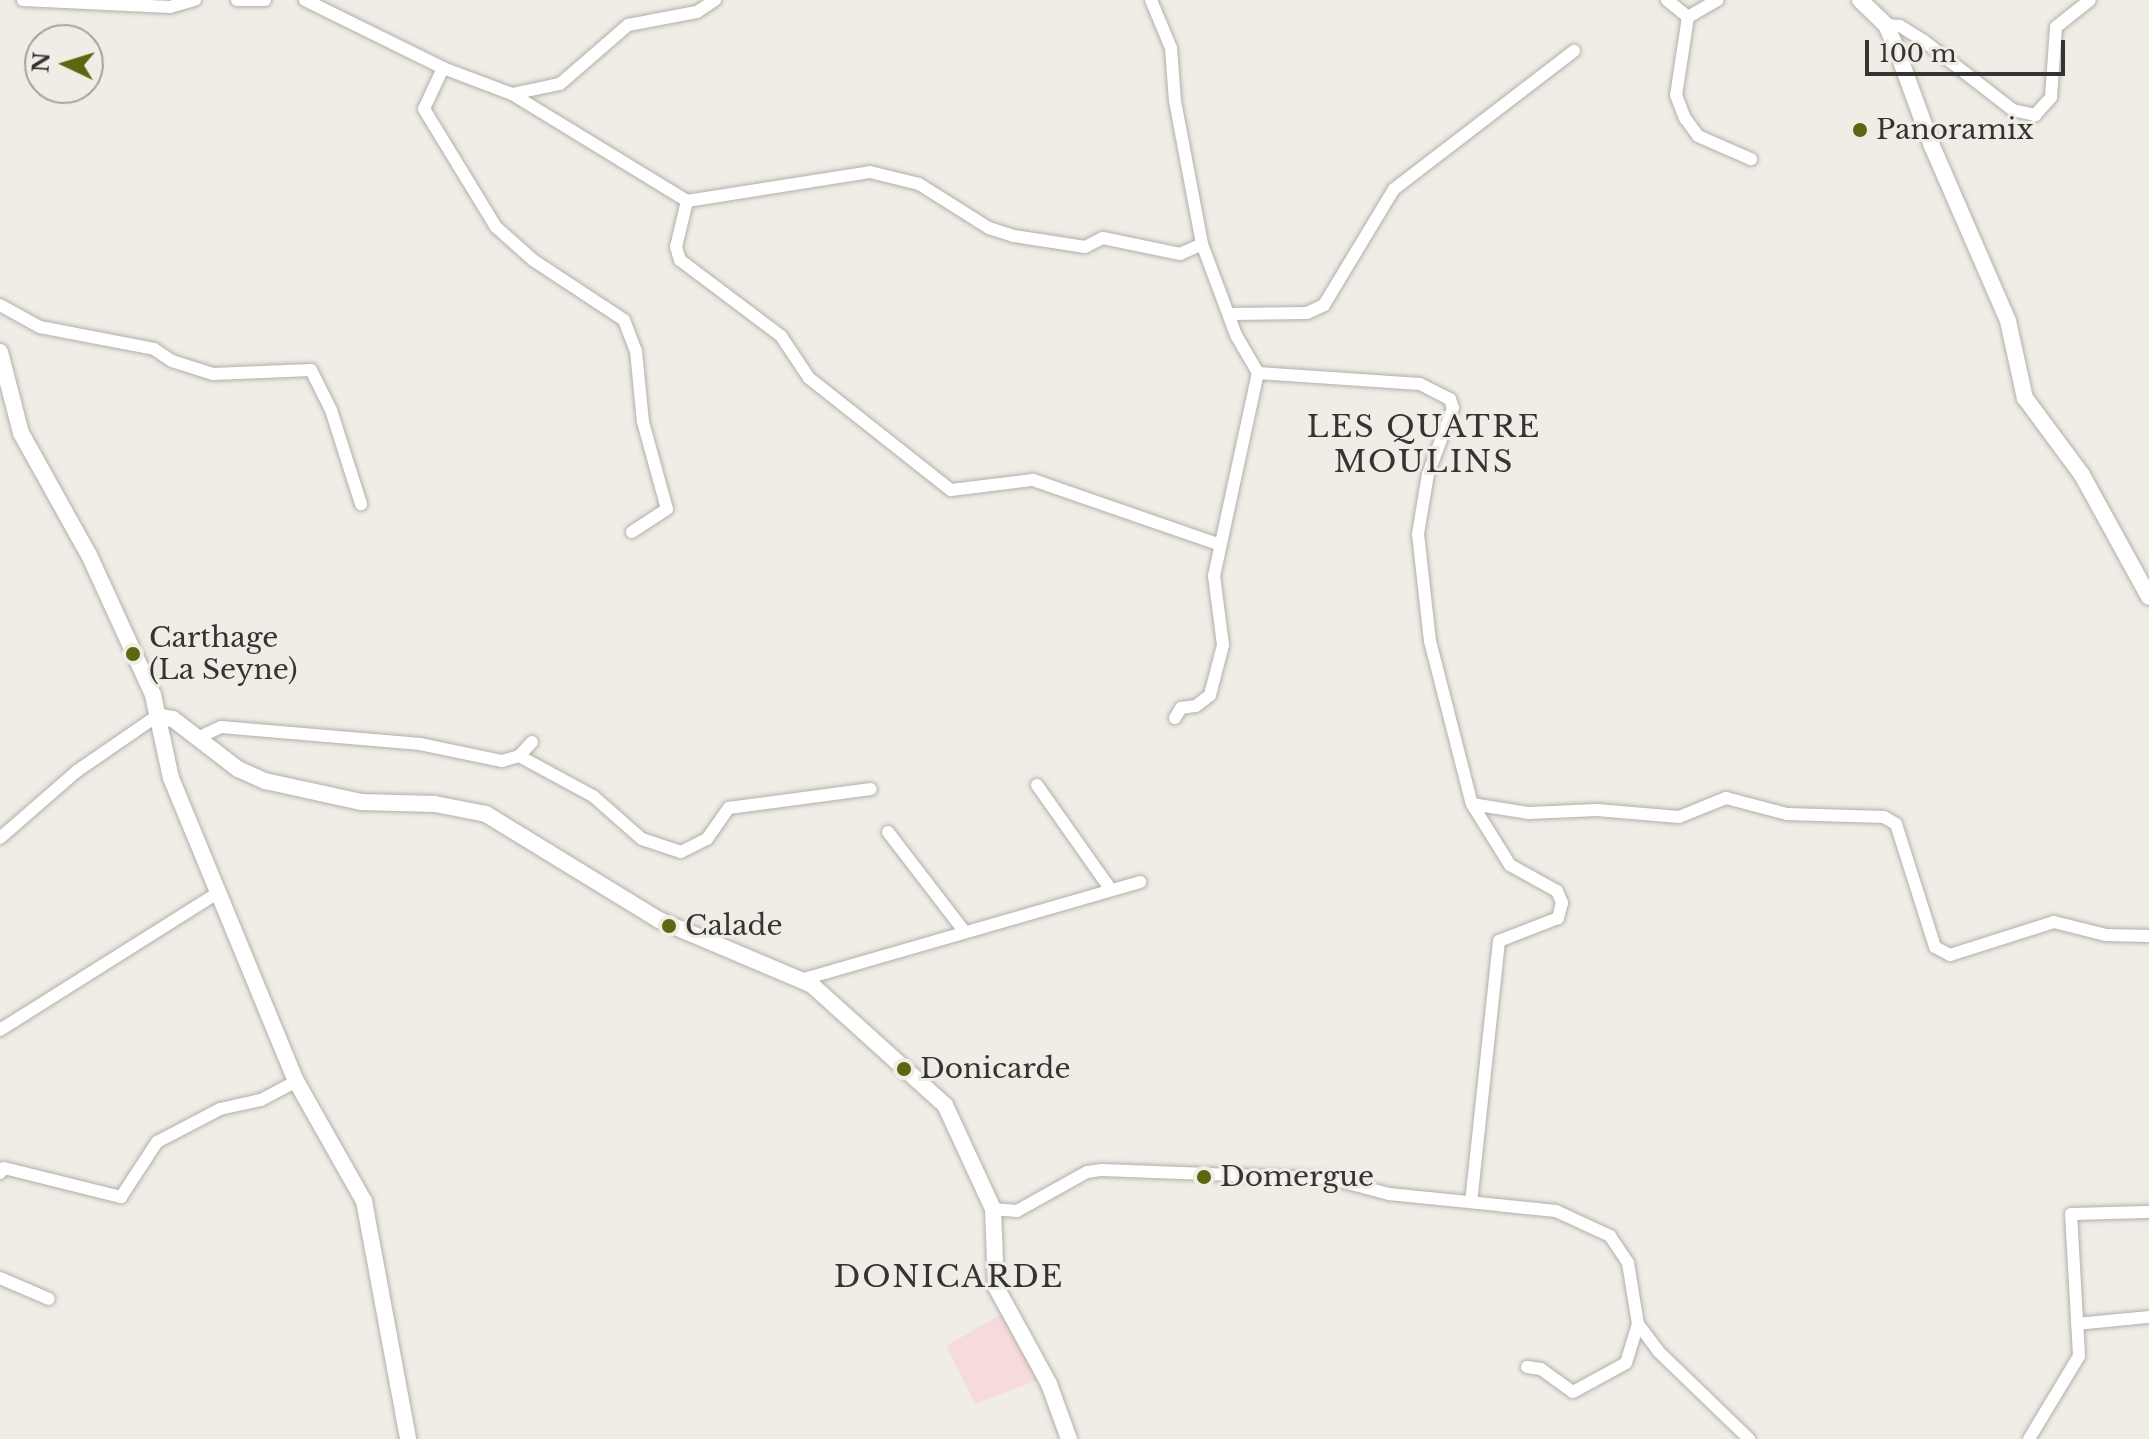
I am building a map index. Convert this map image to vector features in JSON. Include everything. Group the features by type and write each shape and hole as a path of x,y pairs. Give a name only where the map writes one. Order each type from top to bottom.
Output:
{"street":[{"path":"23,0 170,7 195,0"},
{"path":"237,0 265,0"},
{"path":"305,0 443,68 512,94 687,201 870,172 919,184 989,228 1085,247 1103,238 1180,254 1202,244"},
{"path":"512,94 560,84 628,25 697,12 715,0"},
{"path":"1151,0 1171,48 1175,101 1202,244 1232,314 1236,335 1258,373 1236,489 1218,544 1214,576 1223,645 1210,695 1196,706 1181,708 1175,718"},
{"path":"1667,0 1688,17"},
{"path":"1688,17 1718,0"},
{"path":"1860,0 1886,25 2008,321 2025,398 2082,475 2149,597"},
{"path":"1886,25 1907,30 2013,110 2035,115 2051,97 2056,27 2090,0"},
{"path":"1688,17 1676,95 1685,118 1698,136 1751,159"},
{"path":"1232,314 1307,313 1324,305 1394,189 1574,51"},
{"path":"443,68 424,109 496,227 533,260 624,320 636,351 643,422 667,509 632,532"},
{"path":"687,201 676,247 680,260 781,336 809,378 951,490 1033,480 1218,544"},
{"path":"0,305 40,327 154,349 172,361 213,374 311,370 331,410 361,504"},
{"path":"0,352 21,433 89,555 157,716 171,778 296,1081 364,1201 408,1439"},
{"path":"1258,373 1420,384 1450,399 1453,408 1428,474 1418,534 1430,641 1472,804 1510,865 1557,891 1562,903 1558,918 1499,941 1471,1201"},
{"path":"0,838 77,771 157,716 173,719 238,769 265,781 361,802 435,804 486,814 659,920 804,979 940,1097 993,1209 996,1287 1049,1384 1069,1439"},
{"path":"198,738 221,727 420,744 502,761 519,756 532,742"},
{"path":"519,756 593,796 642,839 681,852 707,839 729,808 871,789"},
{"path":"1037,785 1111,890"},
{"path":"1472,804 1529,813 1597,810 1679,817 1726,798 1787,814 1884,817 1896,824 1935,947 1950,955 2054,922 2106,935 2149,936"},
{"path":"888,832 964,931"},
{"path":"804,979 1140,882"},
{"path":"0,1030 219,892"},
{"path":"0,1173 4,1168 121,1197 157,1142 220,1109 261,1100 296,1081"},
{"path":"993,1209 1017,1211 1087,1172 1102,1170 1332,1179 1389,1194 1556,1211 1610,1236 1628,1263 1638,1324 1626,1363 1573,1392 1541,1369 1527,1367"},
{"path":"2029,1439 2079,1356 2071,1214 2149,1212"},
{"path":"0,1278 49,1299"},
{"path":"2077,1324 2149,1317"},
{"path":"1638,1324 1658,1351 1749,1439"}],"shaded area":[{"path":"1003,1313 1038,1380 975,1404 946,1346"}],"place":[{"name":"Panoramix","path":"1860,130"},
{"name":"Carthage (La Seyne)","path":"133,654"},
{"name":"Calade","path":"669,926"},
{"name":"Donicarde","path":"904,1069"},
{"name":"Domergue","path":"1204,1177"}],"district":[{"name":"LES QUATRE MOULINS","path":"1424,444"},
{"name":"DONICARDE","path":"949,1277"}]}
